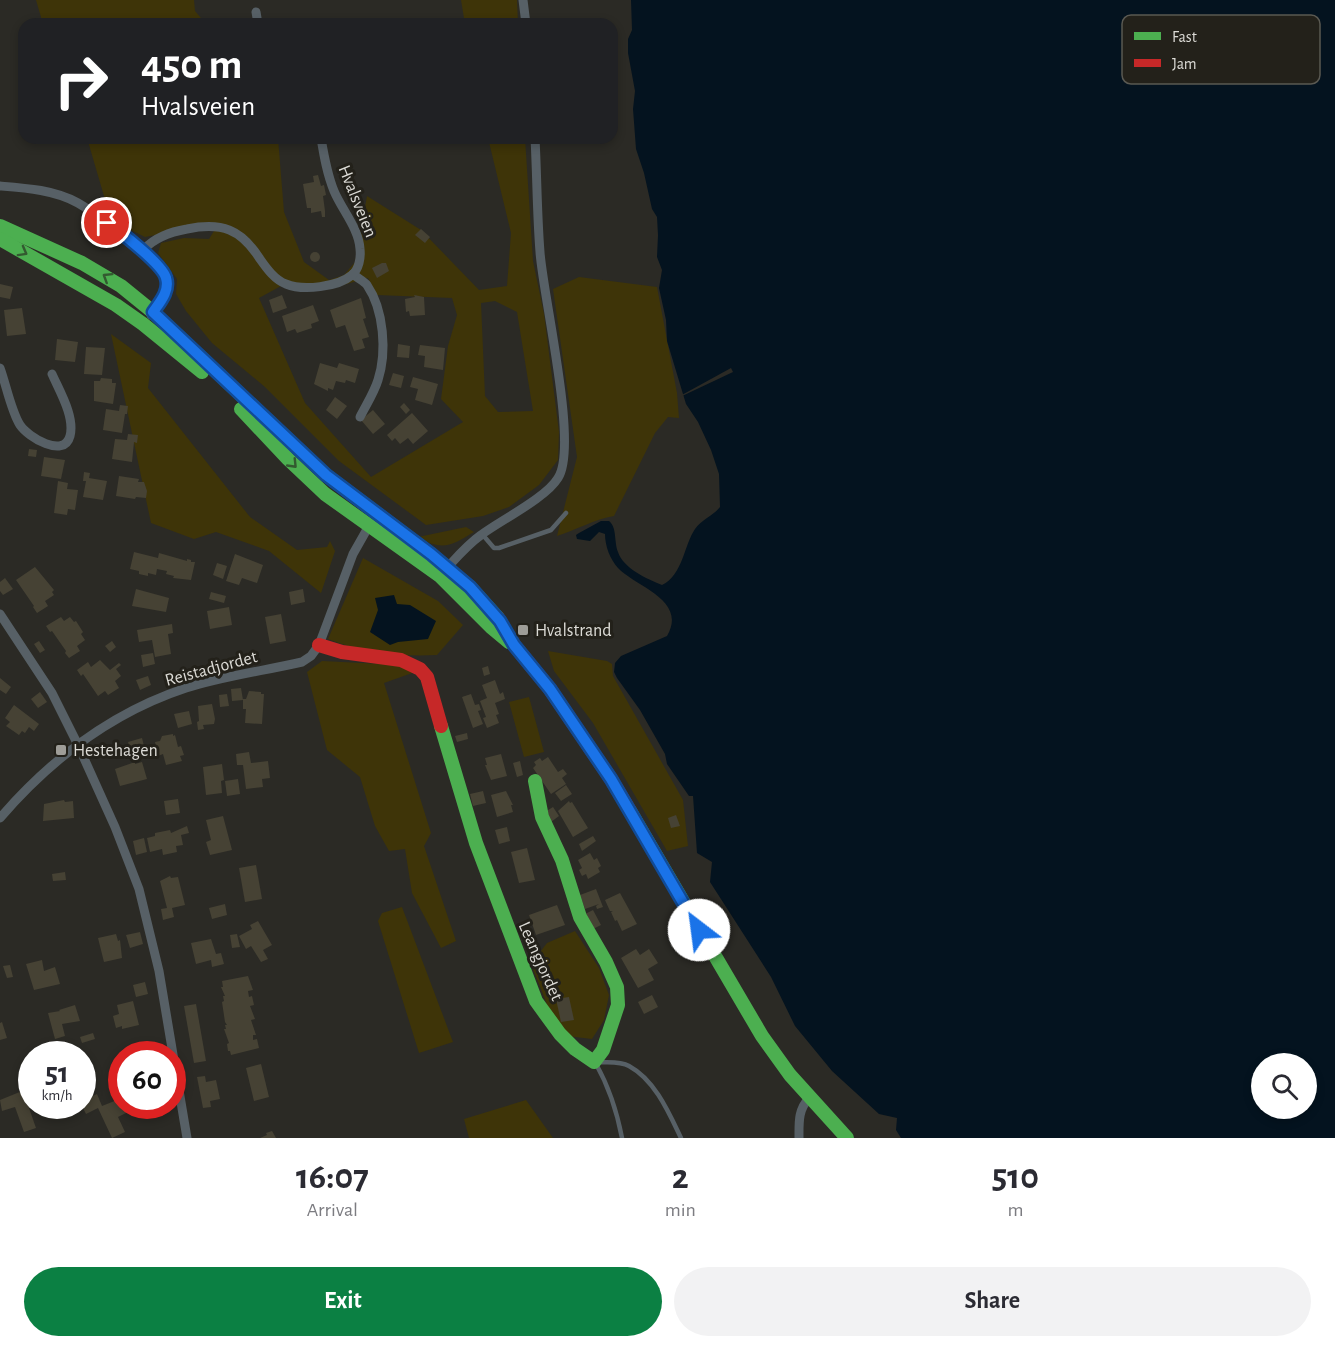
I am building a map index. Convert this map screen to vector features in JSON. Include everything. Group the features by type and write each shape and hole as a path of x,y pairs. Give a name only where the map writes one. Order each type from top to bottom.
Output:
{"main road":[{"path":"0,226 102,273 153,312 326,475 377,514 443,572 492,630 514,645 550,689 611,779 762,1036 809,1098 847,1138"},
{"path":"0,239 99,294 143,324 219,386 297,469 338,504 443,572"},
{"name":"Leangjordet","path":"319,645 341,652 406,661 423,671 427,677 476,843 536,1001 575,1050 594,1062"},
{"path":"535,781 542,817 562,860 580,917 606,962 617,987 618,1005 603,1050 594,1062"}],"street":[{"path":"523,0 525,18"},
{"path":"256,12 257,18"},
{"name":"Hvalsveien","path":"322,144 334,190 360,248 360,262 352,274"},
{"path":"443,572 462,550 482,534 545,492 558,478 563,465 565,427 540,253 535,144"},
{"path":"0,186 43,191 69,199 109,224 142,250 160,268 167,279 164,297 143,324"},
{"path":"142,250 162,235 176,231 205,226 224,227 237,233 249,243 265,267 278,280 287,285 318,288 340,281 352,274 366,284 379,313 383,339 378,381 360,417"},
{"path":"0,368 19,423 30,436 56,446 66,443 70,438 70,424 64,399 52,374"},
{"path":"319,645 352,554 377,514"},
{"path":"0,614 52,693 119,837 139,889 161,982 187,1138"},
{"name":"Reistadjordet","path":"0,818 18,796 60,758 103,727 141,706 195,686 302,662 311,656 319,645"},
{"path":"799,1138 802,1106 809,1098"}],"lane":[{"path":"482,534 494,548 499,548 551,530 566,513"},
{"path":"594,1062 604,1078 617,1112 622,1138"},
{"path":"594,1062 629,1066 641,1075 659,1096 681,1138"}],"shaded area":[{"path":"36,0 194,0 195,11 201,18 41,18"},
{"path":"461,0 517,0 518,18 464,18"},
{"path":"89,144 278,144 284,212 304,262 329,280 344,275 355,262 367,196 421,230 479,290 507,286 511,233 489,144 525,144 533,261 544,314 559,432 558,460 539,485 509,507 483,516 426,525 339,461 265,387 212,343 186,311 176,294 177,279 158,253 161,243 184,238 209,239 219,223 145,237 111,220","holes":["368,278 377,295 452,298 457,315 448,346 441,399 463,422 371,477 305,403 259,298 281,286 336,287","495,301 517,312 533,411 498,412 485,396 481,303"]},
{"path":"579,277 657,287 677,393 679,418 668,417 655,433 614,516 557,536 577,457 553,289"},
{"path":"111,334 151,363 148,388 250,517 297,550 327,547 330,541 335,551 321,593 269,551 216,532 194,539 151,523"},
{"path":"466,527 474,532 447,545 434,544 418,537"},
{"path":"363,558 438,601 463,625 437,655 382,653 354,648 328,639"},
{"path":"548,651 607,661 612,664 613,676 683,800 688,846 667,851 593,723 554,671"},
{"path":"322,661 402,665 415,672 384,683 431,833 424,846 456,941 441,948 412,893 405,849 389,851 375,826 360,777 327,750 307,672"},
{"path":"529,697 544,752 524,757 509,702"},
{"path":"402,907 453,1042 419,1053 378,921 382,913"},
{"path":"575,931 599,968 609,995 604,1020 592,1039 567,1036 552,1017 531,964 547,943"},
{"path":"526,1100 553,1138 469,1138 464,1119"}],"water":[{"path":"631,0 1335,0 1335,1138 901,1138 896,1130 897,1118 879,1114 832,1071 795,1026 771,977 710,882 712,862 697,853 693,796 689,796 667,764 665,754 640,710 614,672 615,663 621,656 667,636 672,624 671,613 657,596 618,568 608,552 605,534 599,532 590,541 577,539 576,535 601,521 609,521 613,527 618,552 625,563 643,576 662,585 679,567 695,529 720,507 719,474 698,422 686,404 667,341 666,320 659,288 662,270 657,257 657,217 652,209 636,149 633,109 635,91 628,53 628,39 632,30"},
{"path":"394,595 397,604 410,605 436,621 428,639 390,645 370,632 378,610 375,598"}],"pier":[{"path":"731,368 733,372 680,397 680,396"}],"building":[{"path":"318,175 321,186 324,185 326,195 323,196 325,217 322,217 321,211 311,213 311,208 307,208 303,184 314,182 313,176"},
{"path":"421,229 430,237 425,243 415,235"},
{"path":"315,252 319,253 319,261 315,262 311,261 310,257 311,253"},
{"path":"386,263 389,271 377,278 372,268"},
{"path":"0,284 13,287 10,299 0,297"},
{"path":"282,295 287,308 273,313 269,300"},
{"path":"414,295 424,297 425,315 410,316 409,311 406,312 405,299 415,297"},
{"path":"361,298 366,318 363,319 369,337 362,339 365,348 354,351 345,325 336,328 330,310"},
{"path":"313,305 319,321 311,324 312,328 297,333 295,329 287,332 282,316"},
{"path":"22,308 26,334 7,336 4,310"},
{"path":"57,339 78,342 75,362 55,360"},
{"path":"398,344 410,346 409,358 397,357"},
{"path":"420,345 445,348 443,370 424,367 425,356 418,355"},
{"path":"86,347 105,348 102,375 84,374"},
{"path":"320,363 337,368 339,363 359,369 355,383 346,380 345,383 336,381 333,390 328,388 328,391 314,384"},
{"path":"393,373 404,376 401,388 389,385"},
{"path":"413,377 438,384 432,405 415,400 418,389 410,387"},
{"path":"101,378 112,379 112,383 116,383 113,404 94,401 94,381 100,381"},
{"path":"335,397 347,406 337,419 326,410"},
{"path":"404,403 410,410 406,414 400,407"},
{"path":"120,405 128,406 122,433 103,430 106,409 119,411"},
{"path":"373,410 385,424 373,434 361,420"},
{"path":"412,413 428,431 413,444 408,438 400,444 395,438 392,441 387,435"},
{"path":"128,434 138,435 137,443 134,442 132,462 112,459 115,439 127,440"},
{"path":"29,449 37,450 36,457 28,456"},
{"path":"44,457 65,460 61,479 41,476"},
{"path":"84,472 90,473 89,478 107,481 103,500 83,497 86,481 83,481"},
{"path":"119,476 144,482 147,491 146,498 116,496"},
{"path":"58,481 68,483 67,489 78,490 75,510 68,509 67,515 54,513"},
{"path":"134,552 158,558 159,553 187,561 187,559 191,560 195,562 191,580 173,578 174,576 166,574 167,571 157,569 156,575 139,574 139,571 130,569"},
{"path":"235,554 263,565 257,583 242,578 239,585 226,581"},
{"path":"217,563 227,566 223,579 213,575"},
{"path":"35,567 54,590 52,592 54,595 45,601 48,606 37,613 16,580"},
{"path":"5,578 13,589 3,595 0,591 0,582"},
{"path":"136,589 169,598 166,612 132,606"},
{"path":"303,589 305,602 291,605 289,592"},
{"path":"211,592 226,596 224,603 209,599"},
{"path":"229,607 232,625 210,629 207,611"},
{"path":"281,614 286,641 270,644 265,617"},
{"path":"61,617 64,621 70,617 74,622 76,621 85,640 77,646 80,651 69,658 52,631 50,632 46,626"},
{"path":"172,624 173,633 168,634 171,654 155,657 152,640 139,642 137,630"},
{"path":"39,641 45,650 40,653 34,644"},
{"path":"112,641 116,647 110,652 105,646"},
{"path":"153,653 155,664 143,667 141,655"},
{"path":"100,660 110,670 119,663 121,665 116,669 121,676 115,681 119,688 108,695 105,691 98,696 83,674 81,676 77,670 88,662 91,667"},
{"path":"488,666 490,674 484,676 482,668"},
{"path":"148,676 151,685 140,690 136,680"},
{"path":"0,678 11,687 6,694 0,690"},
{"path":"495,680 500,694 503,692 505,699 495,703 499,723 487,728 480,701 487,698 482,685"},
{"path":"241,688 243,700 232,701 231,689"},
{"path":"249,691 264,694 262,724 245,723 246,709 243,709 243,699 246,699"},
{"path":"40,692 47,702 38,708 31,699"},
{"path":"227,694 229,706 220,707 219,695"},
{"path":"471,694 475,705 479,704 481,710 478,711 483,724 473,728 462,697"},
{"path":"212,704 214,724 203,725 204,729 198,730 198,706"},
{"path":"14,705 39,724 34,731 29,727 25,733 22,731 19,735 6,726 10,722 5,718"},
{"path":"189,711 192,724 178,728 174,714"},
{"path":"467,733 468,739 457,742 455,736"},
{"path":"173,734 184,755 180,756 182,761 166,765 163,754 158,756 155,742 160,741 162,736"},
{"path":"142,738 146,754 133,758 128,742"},
{"path":"249,752 251,763 268,761 270,778 262,779 263,787 246,789 243,765 237,765 236,754"},
{"path":"501,754 507,776 491,780 485,765 487,765 485,758"},
{"path":"548,757 558,772 563,769 567,774 562,778 566,784 551,794 533,768 536,765 534,762"},
{"path":"520,761 523,775 517,777 513,763"},
{"path":"135,762 135,764 142,762 147,779 120,786 115,769"},
{"path":"222,764 224,780 221,781 222,793 206,795 203,767"},
{"path":"238,779 240,794 227,796 225,781"},
{"path":"566,785 572,794 561,801 555,793"},
{"path":"483,791 486,803 473,806 470,794"},
{"path":"506,791 513,805 511,805 513,812 497,817 491,795"},
{"path":"178,799 180,813 166,815 164,801"},
{"path":"64,800 65,802 73,801 74,818 43,821 44,804"},
{"path":"569,801 572,802 588,828 573,837 558,811"},
{"path":"553,807 559,816 551,822 545,812"},
{"path":"676,815 680,826 671,828 668,818"},
{"path":"223,816 232,850 210,855 206,842 211,840 206,820"},
{"path":"187,826 189,833 181,835 183,845 176,846 177,852 163,855 162,849 150,852 147,838 155,836 155,833 170,830 171,833"},
{"path":"507,827 510,841 499,844 495,830"},
{"path":"593,836 596,841 582,851 579,844"},
{"path":"144,838 147,852 136,855 133,841"},
{"path":"527,848 535,880 519,883 511,852"},
{"path":"590,853 594,860 597,858 601,866 598,868 600,872 588,879 586,874 582,876 579,870 582,868 578,860"},
{"path":"256,865 262,899 245,902 239,868"},
{"path":"65,872 66,880 53,881 52,874"},
{"path":"170,876 171,878 178,877 185,905 172,908 174,917 163,920 161,909 167,908 160,881"},
{"path":"596,889 603,907 597,909 596,906 599,904 585,909 580,895"},
{"path":"620,893 637,924 622,931 605,900"},
{"path":"225,904 227,915 212,919 209,908"},
{"path":"557,905 565,925 536,935 529,915"},
{"path":"593,910 601,925 593,929 585,914"},
{"path":"258,921 272,945 263,950 268,959 261,962 251,946 246,949 239,936 252,929 250,925"},
{"path":"140,932 143,944 130,948 126,935"},
{"path":"116,934 118,941 120,940 122,958 104,962 98,938"},
{"path":"237,934 240,947 232,948 230,935"},
{"path":"211,939 216,954 221,953 224,964 212,967 211,960 196,964 191,943"},
{"path":"636,949 640,955 649,949 658,963 648,969 654,980 638,988 621,958"},
{"path":"42,960 44,971 55,967 60,984 34,990 26,964"},
{"path":"10,965 13,977 7,978 3,966"},
{"path":"248,976 253,990 248,991 254,1005 250,1006 255,1019 251,1020 256,1035 253,1035 253,1040 257,1039 259,1048 231,1055 228,1051 227,1044 229,1043 224,1029 227,1025 222,1002 225,996 221,987 223,987 222,981"},
{"path":"145,982 148,994 136,997 133,985"},
{"path":"652,995 658,1007 644,1014 638,1002"},
{"path":"569,997 574,1020 561,1022 556,999"},
{"path":"133,1001 139,1025 116,1028 113,1016 119,1014 117,1005"},
{"path":"196,1004 206,1061 194,1063 184,1006"},
{"path":"75,1005 80,1021 62,1024 65,1036 55,1039 48,1013"},
{"path":"2,1022 7,1038 0,1040 0,1023"},
{"path":"93,1033 95,1039 81,1041 80,1037"},
{"path":"261,1064 269,1097 254,1101 246,1068"},
{"path":"205,1076 206,1082 216,1080 220,1099 210,1101 211,1107 203,1108 197,1077"},
{"path":"18,1093 18,1115 15,1107 2,1111 0,1100"},
{"path":"96,1094 102,1106 108,1104 108,1119 119,1119 125,1132 112,1138 98,1108 96,1109"},
{"path":"19,1119 33,1119 36,1128 24,1132"},
{"path":"272,1131 276,1138 260,1138 267,1135 266,1133"}],"traffic: fast":[{"path":"0,226 82,263 121,286 153,312 326,475 431,554 470,587 498,618"},
{"path":"0,239 116,305 202,372"},
{"path":"241,409 325,494 440,576 509,642"},
{"path":"441,726 476,843 536,1001 560,1034 575,1049 594,1062 603,1050 618,1005 617,987 606,962 580,917 562,860 542,817 535,781"},
{"path":"630,811 762,1036 790,1075 847,1138"}],"traffic: jam":[{"path":"498,618 514,645 550,689 630,811"},
{"path":"319,645 342,652 401,660 420,669 427,677 441,726"}],"place":[{"name":"Hvalstrand","path":"523,630"},
{"name":"Hestehagen","path":"61,750"}],"route":[{"path":"107,223 142,250 164,273 167,279 166,291 153,312 326,475 431,554 470,587 500,621 514,645 538,672 611,779 699,930"}]}
